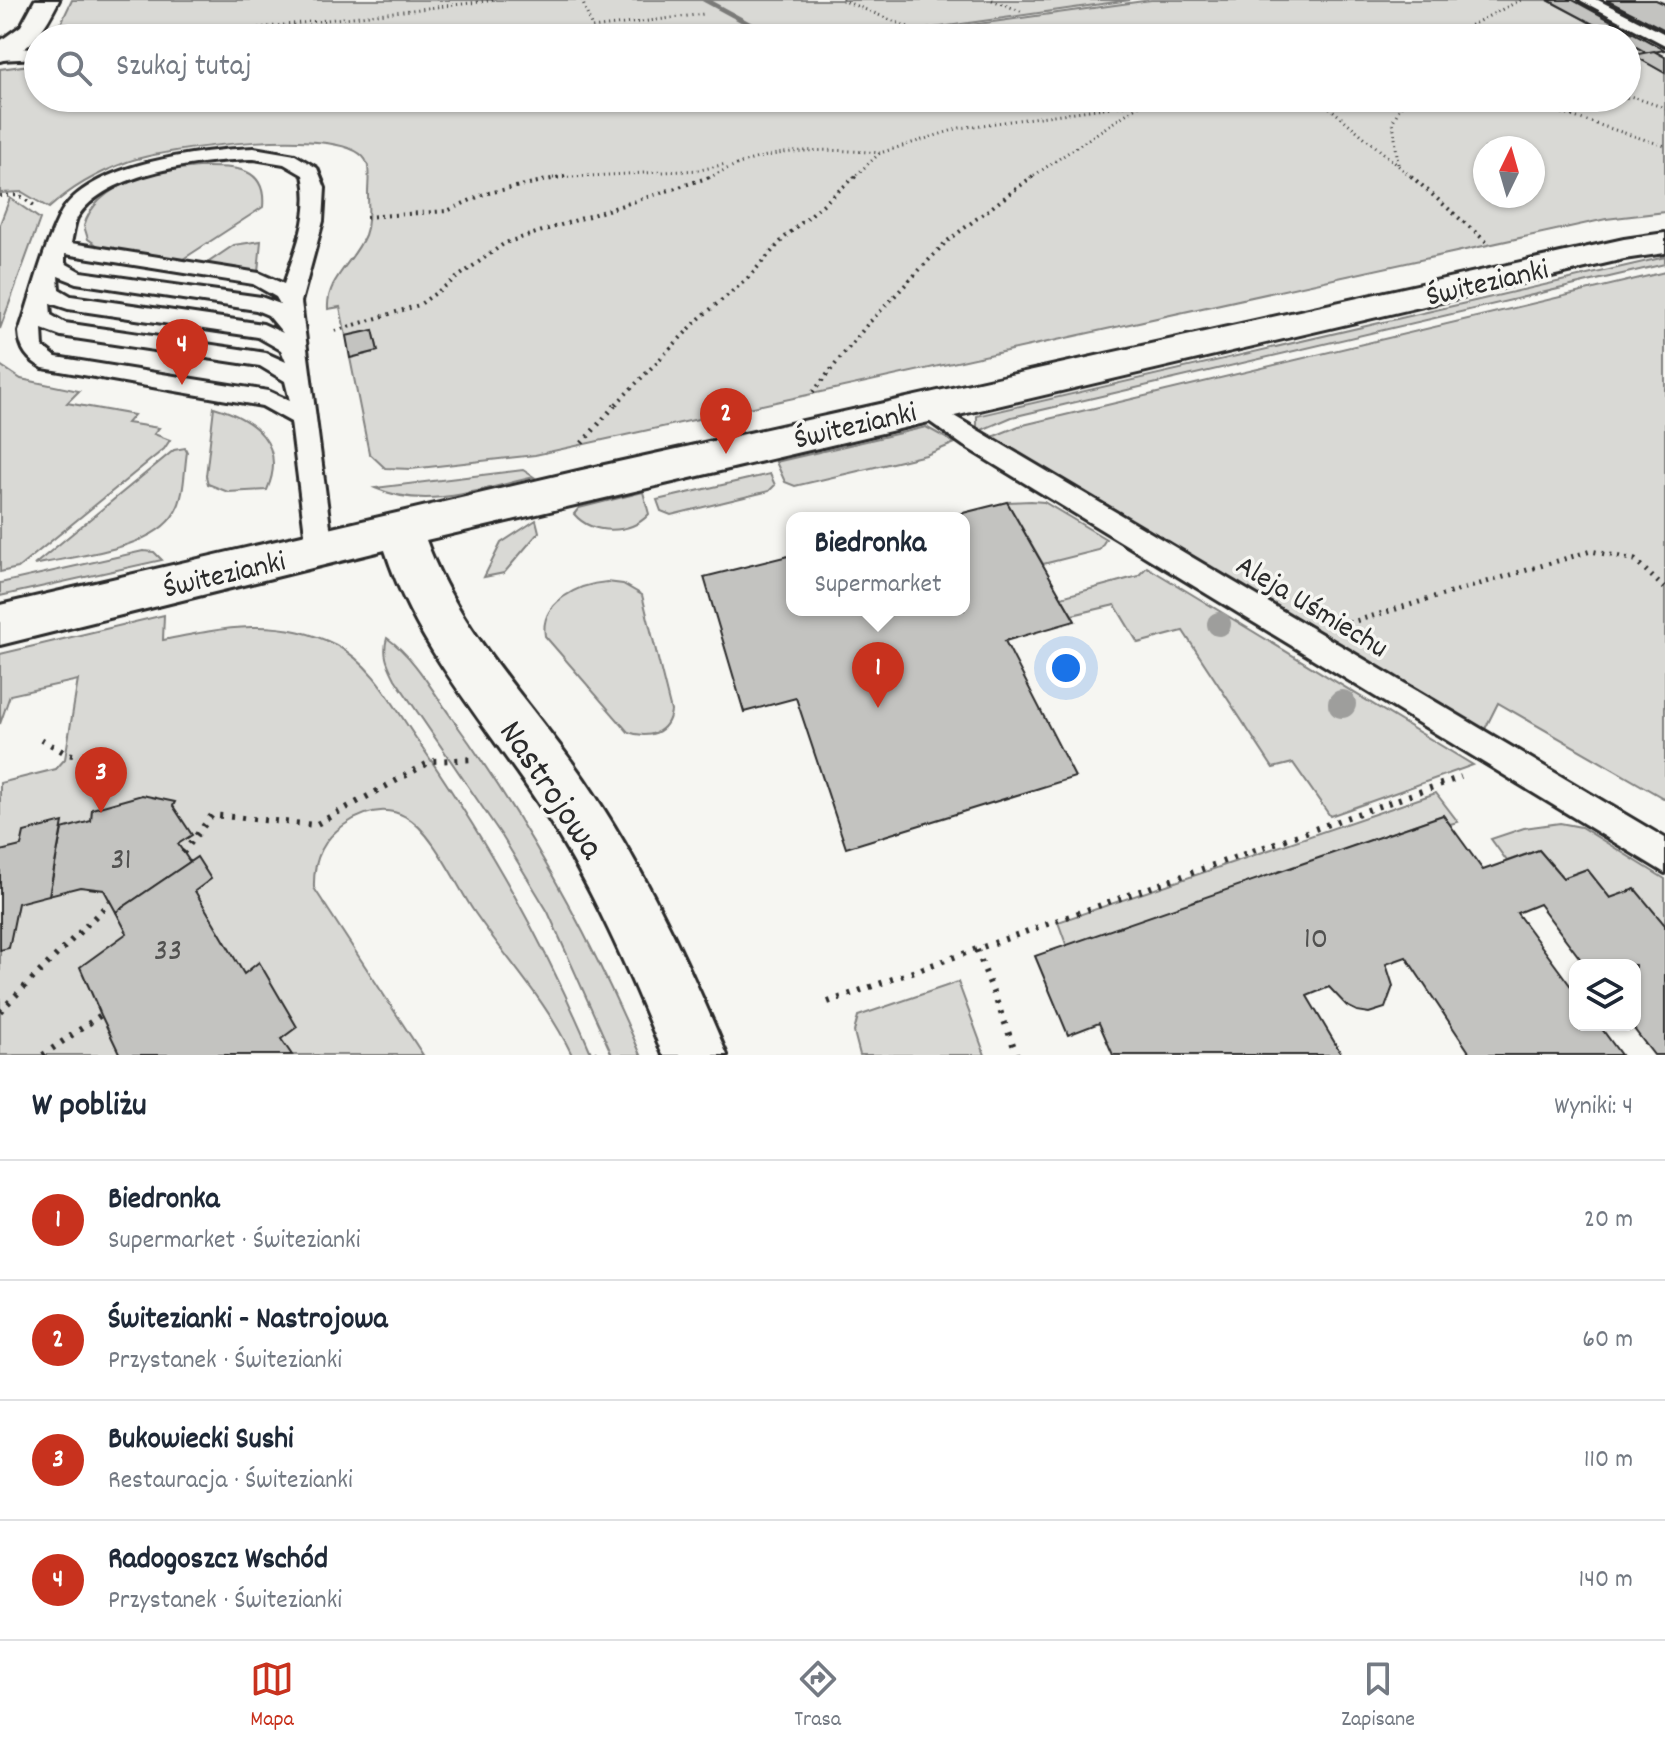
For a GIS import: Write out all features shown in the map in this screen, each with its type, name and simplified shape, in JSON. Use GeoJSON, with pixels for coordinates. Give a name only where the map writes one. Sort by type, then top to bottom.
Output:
{"type":"FeatureCollection","features":[{"type":"Feature","properties":{"kind":"street"},"geometry":{"type":"LineString","coordinates":[[34,24],[47,0]]}},
{"type":"Feature","properties":{"kind":"street"},"geometry":{"type":"LineString","coordinates":[[0,54],[24,35]]}},
{"type":"Feature","properties":{"kind":"street","name":"Świtezianki"},"geometry":{"type":"LineString","coordinates":[[0,625],[927,408],[1624,249],[1665,243]]}},
{"type":"Feature","properties":{"kind":"street","name":"Nastrojowa"},"geometry":{"type":"LineString","coordinates":[[400,530],[418,585],[438,622],[563,795],[629,904],[695,1055]]}},
{"type":"Feature","properties":{"kind":"lane"},"geometry":{"type":"LineString","coordinates":[[1587,0],[1634,24]]}},
{"type":"Feature","properties":{"kind":"lane"},"geometry":{"type":"LineString","coordinates":[[1641,28],[1665,40]]}},
{"type":"Feature","properties":{"kind":"lane"},"geometry":{"type":"LineString","coordinates":[[0,54],[24,53]]}},
{"type":"Feature","properties":{"kind":"lane"},"geometry":{"type":"LineString","coordinates":[[307,428],[300,416],[268,399],[51,363],[36,356],[30,346],[30,332],[69,214],[87,196],[112,181],[148,167],[203,157],[260,155],[290,159],[311,172],[314,187],[312,229],[293,280],[290,302],[307,428],[320,550]]}},
{"type":"Feature","properties":{"kind":"lane"},"geometry":{"type":"LineString","coordinates":[[61,234],[61,244],[82,254],[259,279],[284,293],[290,302]]}},
{"type":"Feature","properties":{"kind":"lane"},"geometry":{"type":"LineString","coordinates":[[54,256],[55,266],[61,273],[261,304],[275,310],[294,328]]}},
{"type":"Feature","properties":{"kind":"lane"},"geometry":{"type":"LineString","coordinates":[[47,280],[47,289],[53,297],[68,302],[263,331],[289,345],[297,357]]}},
{"type":"Feature","properties":{"kind":"lane"},"geometry":{"type":"LineString","coordinates":[[38,305],[45,323],[61,329],[266,360],[287,371],[301,387]]}},
{"type":"Feature","properties":{"kind":"lane","name":"Aleja Uśmiechu"},"geometry":{"type":"LineString","coordinates":[[927,408],[973,440],[1665,857]]}},
{"type":"Feature","properties":{"kind":"path"},"geometry":{"type":"LineString","coordinates":[[293,24],[496,0]]}},
{"type":"Feature","properties":{"kind":"path"},"geometry":{"type":"LineString","coordinates":[[582,0],[591,24]]}},
{"type":"Feature","properties":{"kind":"path"},"geometry":{"type":"LineString","coordinates":[[842,0],[901,24]]}},
{"type":"Feature","properties":{"kind":"path"},"geometry":{"type":"LineString","coordinates":[[992,0],[1023,12]]}},
{"type":"Feature","properties":{"kind":"path"},"geometry":{"type":"LineString","coordinates":[[1473,24],[1521,0]]}},
{"type":"Feature","properties":{"kind":"path"},"geometry":{"type":"LineString","coordinates":[[624,24],[704,14]]}},
{"type":"Feature","properties":{"kind":"path"},"geometry":{"type":"LineString","coordinates":[[1641,100],[1665,108]]}},
{"type":"Feature","properties":{"kind":"path"},"geometry":{"type":"LineString","coordinates":[[366,217],[447,211],[484,194],[571,175],[700,170],[802,150],[880,153],[960,128],[1075,112]]}},
{"type":"Feature","properties":{"kind":"path"},"geometry":{"type":"LineString","coordinates":[[808,399],[867,325],[946,242],[1059,156],[1126,112]]}},
{"type":"Feature","properties":{"kind":"path"},"geometry":{"type":"LineString","coordinates":[[1335,112],[1493,248]]}},
{"type":"Feature","properties":{"kind":"path"},"geometry":{"type":"LineString","coordinates":[[1396,112],[1391,134],[1398,165]]}},
{"type":"Feature","properties":{"kind":"path"},"geometry":{"type":"LineString","coordinates":[[1559,112],[1665,146]]}},
{"type":"Feature","properties":{"kind":"path"},"geometry":{"type":"LineString","coordinates":[[574,451],[601,425],[639,377],[700,318],[746,280],[785,237],[823,207],[880,153]]}},
{"type":"Feature","properties":{"kind":"path"},"geometry":{"type":"LineString","coordinates":[[335,331],[419,305],[505,243],[704,181],[731,163]]}},
{"type":"Feature","properties":{"kind":"path"},"geometry":{"type":"LineString","coordinates":[[0,196],[19,195],[47,214]]}},
{"type":"Feature","properties":{"kind":"path"},"geometry":{"type":"LineString","coordinates":[[1301,638],[1591,551],[1635,560],[1665,589]]}},
{"type":"Feature","properties":{"kind":"path"},"geometry":{"type":"LineString","coordinates":[[41,739],[67,754],[108,761]]}},
{"type":"Feature","properties":{"kind":"path"},"geometry":{"type":"LineString","coordinates":[[183,853],[212,815],[315,825],[432,761],[482,759]]}},
{"type":"Feature","properties":{"kind":"path"},"geometry":{"type":"LineString","coordinates":[[828,1002],[1474,771]]}},
{"type":"Feature","properties":{"kind":"path"},"geometry":{"type":"LineString","coordinates":[[0,1011],[110,902]]}},
{"type":"Feature","properties":{"kind":"path"},"geometry":{"type":"LineString","coordinates":[[977,950],[1017,1055]]}},
{"type":"Feature","properties":{"kind":"path"},"geometry":{"type":"LineString","coordinates":[[43,1055],[101,1015]]}},
{"type":"Feature","properties":{"kind":"path"},"geometry":{"type":"LineString","coordinates":[[595,1055],[603,1050]]}},
{"type":"Feature","properties":{"kind":"shaded area"},"geometry":{"type":"Polygon","coordinates":[[[72,0],[1130,0],[961,24],[61,24],[72,0]]]}},
{"type":"Feature","properties":{"kind":"shaded area"},"geometry":{"type":"Polygon","coordinates":[[[1151,0],[1548,0],[1593,24],[978,24],[1151,0]]]}},
{"type":"Feature","properties":{"kind":"shaded area"},"geometry":{"type":"Polygon","coordinates":[[[1548,0],[1665,0],[1665,73],[1641,60],[1641,53],[1645,52],[1641,50],[1641,24],[1593,24],[1548,0]]]}},
{"type":"Feature","properties":{"kind":"shaded area"},"geometry":{"type":"Polygon","coordinates":[[[1641,59],[1665,73],[1665,212],[1606,219],[535,455],[411,469],[385,468],[369,453],[350,358],[378,351],[373,330],[346,336],[340,307],[328,309],[331,289],[360,245],[368,225],[368,166],[354,150],[328,143],[294,141],[214,146],[127,162],[85,181],[49,208],[22,192],[0,193],[0,69],[24,66],[24,112],[1641,112],[1641,59]]]}},
{"type":"Feature","properties":{"kind":"shaded area"},"geometry":{"type":"Polygon","coordinates":[[[198,167],[234,168],[253,175],[263,193],[263,207],[180,261],[103,249],[88,239],[84,226],[91,211],[115,189],[148,175],[198,167]]]}},
{"type":"Feature","properties":{"kind":"shaded area"},"geometry":{"type":"Polygon","coordinates":[[[10,198],[40,219],[0,329],[0,224],[10,198]]]}},
{"type":"Feature","properties":{"kind":"shaded area"},"geometry":{"type":"Polygon","coordinates":[[[261,241],[258,272],[206,264],[234,245],[261,241]]]}},
{"type":"Feature","properties":{"kind":"shaded area"},"geometry":{"type":"Polygon","coordinates":[[[1665,257],[1665,264],[1012,417],[977,432],[977,416],[1665,257]]]}},
{"type":"Feature","properties":{"kind":"shaded area"},"geometry":{"type":"Polygon","coordinates":[[[1665,272],[1665,799],[1498,703],[1484,731],[987,439],[1019,426],[1665,272]]]}},
{"type":"Feature","properties":{"kind":"shaded area"},"geometry":{"type":"Polygon","coordinates":[[[0,365],[21,379],[79,391],[67,403],[134,415],[127,423],[159,428],[154,434],[170,440],[164,449],[18,568],[0,572],[0,365]]]}},
{"type":"Feature","properties":{"kind":"shaded area"},"geometry":{"type":"Polygon","coordinates":[[[214,407],[254,426],[263,436],[273,459],[267,490],[228,492],[208,484],[206,476],[214,407]]]}},
{"type":"Feature","properties":{"kind":"shaded area"},"geometry":{"type":"Polygon","coordinates":[[[926,427],[955,443],[926,455],[795,486],[785,482],[776,462],[926,427]]]}},
{"type":"Feature","properties":{"kind":"shaded area"},"geometry":{"type":"Polygon","coordinates":[[[185,448],[181,498],[165,525],[131,543],[34,565],[174,450],[185,448]]]}},
{"type":"Feature","properties":{"kind":"shaded area"},"geometry":{"type":"Polygon","coordinates":[[[523,470],[534,477],[454,496],[414,498],[375,488],[523,470]]]}},
{"type":"Feature","properties":{"kind":"shaded area"},"geometry":{"type":"Polygon","coordinates":[[[770,474],[775,485],[769,491],[671,515],[661,511],[657,500],[770,474]]]}},
{"type":"Feature","properties":{"kind":"shaded area"},"geometry":{"type":"Polygon","coordinates":[[[643,492],[649,514],[632,526],[601,529],[574,514],[579,508],[643,492]]]}},
{"type":"Feature","properties":{"kind":"shaded area"},"geometry":{"type":"Polygon","coordinates":[[[1007,502],[1044,502],[1106,539],[1099,550],[1043,564],[1007,502]]]}},
{"type":"Feature","properties":{"kind":"shaded area"},"geometry":{"type":"Polygon","coordinates":[[[536,520],[539,532],[504,573],[484,577],[501,543],[536,520]]]}},
{"type":"Feature","properties":{"kind":"shaded area"},"geometry":{"type":"Polygon","coordinates":[[[143,551],[154,552],[162,560],[0,596],[0,583],[143,551]]]}},
{"type":"Feature","properties":{"kind":"shaded area"},"geometry":{"type":"Polygon","coordinates":[[[1147,567],[1473,765],[1330,816],[1293,763],[1273,768],[1183,631],[1138,643],[1115,605],[1072,615],[1061,597],[1138,576],[1147,567]]]}},
{"type":"Feature","properties":{"kind":"shaded area"},"geometry":{"type":"Polygon","coordinates":[[[607,582],[623,584],[642,595],[671,711],[666,725],[656,733],[643,735],[628,732],[545,636],[548,614],[563,597],[585,586],[607,582]]]}},
{"type":"Feature","properties":{"kind":"shaded area"},"geometry":{"type":"Polygon","coordinates":[[[164,615],[163,640],[250,627],[293,630],[336,645],[372,675],[491,855],[534,932],[592,1055],[572,1055],[550,1016],[473,910],[425,834],[406,817],[382,811],[359,817],[336,831],[317,861],[314,888],[423,1055],[0,1055],[0,783],[56,769],[65,759],[78,680],[10,695],[0,724],[0,654],[164,615]]]}},
{"type":"Feature","properties":{"kind":"shaded area"},"geometry":{"type":"Polygon","coordinates":[[[387,638],[421,673],[530,837],[578,922],[641,1055],[612,1055],[548,912],[502,836],[395,679],[385,655],[387,638]]]}},
{"type":"Feature","properties":{"kind":"shaded area"},"geometry":{"type":"Polygon","coordinates":[[[1436,793],[1458,822],[1450,824],[1443,815],[1067,947],[1058,922],[1436,793]]]}},
{"type":"Feature","properties":{"kind":"shaded area"},"geometry":{"type":"Polygon","coordinates":[[[1560,823],[1581,827],[1665,879],[1665,925],[1610,898],[1587,869],[1563,878],[1539,850],[1507,861],[1491,839],[1524,828],[1560,823]]]}},
{"type":"Feature","properties":{"kind":"shaded area"},"geometry":{"type":"Polygon","coordinates":[[[958,982],[985,1055],[860,1055],[854,1032],[858,1016],[958,982]]]}},
{"type":"Feature","properties":{"kind":"building"},"geometry":{"type":"Polygon","coordinates":[[[1548,0],[1573,0],[1617,24],[1593,24],[1548,0]]]}},
{"type":"Feature","properties":{"kind":"building"},"geometry":{"type":"Polygon","coordinates":[[[1606,0],[1656,0],[1665,4],[1665,30],[1606,0]]]}},
{"type":"Feature","properties":{"kind":"building"},"geometry":{"type":"Polygon","coordinates":[[[1641,37],[1665,50],[1647,53],[1641,50],[1641,37]]]}},
{"type":"Feature","properties":{"kind":"building"},"geometry":{"type":"Polygon","coordinates":[[[1654,51],[1665,57],[1665,73],[1641,60],[1641,53],[1654,51]]]}},
{"type":"Feature","properties":{"kind":"building"},"geometry":{"type":"Polygon","coordinates":[[[373,330],[378,351],[350,358],[346,336],[373,330]]]}},
{"type":"Feature","properties":{"kind":"building"},"geometry":{"type":"Polygon","coordinates":[[[1007,502],[1075,621],[1005,641],[1075,777],[846,848],[796,698],[744,712],[704,577],[786,556],[786,616],[970,616],[970,512],[967,512],[1007,502]]]}},
{"type":"Feature","properties":{"kind":"building"},"geometry":{"type":"Polygon","coordinates":[[[142,795],[175,802],[173,806],[192,835],[178,844],[190,862],[116,912],[104,890],[80,887],[49,895],[62,829],[91,821],[92,809],[142,795]]]}},
{"type":"Feature","properties":{"kind":"building"},"geometry":{"type":"Polygon","coordinates":[[[1443,815],[1483,870],[1539,850],[1563,878],[1587,869],[1610,898],[1635,889],[1665,925],[1665,1055],[1654,1055],[1636,1031],[1641,1031],[1641,959],[1580,959],[1539,904],[1517,913],[1569,984],[1569,1031],[1603,1031],[1621,1055],[1471,1055],[1406,957],[1386,964],[1393,986],[1385,1008],[1369,1013],[1357,1011],[1347,1006],[1329,987],[1307,996],[1342,1055],[1113,1055],[1099,1023],[1068,1035],[1035,956],[1443,815]]]}},
{"type":"Feature","properties":{"kind":"building"},"geometry":{"type":"Polygon","coordinates":[[[63,822],[49,895],[18,903],[9,948],[0,950],[0,851],[21,846],[24,832],[63,822]]]}},
{"type":"Feature","properties":{"kind":"building"},"geometry":{"type":"Polygon","coordinates":[[[197,857],[211,879],[195,891],[244,974],[259,962],[297,1027],[281,1039],[292,1055],[120,1055],[80,967],[127,933],[116,912],[197,857]]]}},
{"type":"Feature","properties":{"kind":"waterway"},"geometry":{"type":"LineString","coordinates":[[704,0],[749,24]]}},
{"type":"Feature","properties":{"kind":"place","name":"Radogoszcz Wschód"},"geometry":{"type":"Point","coordinates":[182,385]}},
{"type":"Feature","properties":{"kind":"place","name":"Świtezianki - Nastrojowa"},"geometry":{"type":"Point","coordinates":[726,454]}},
{"type":"Feature","properties":{"kind":"place","name":"Biedronka"},"geometry":{"type":"Point","coordinates":[878,708]}},
{"type":"Feature","properties":{"kind":"place","name":"Bukowiecki Sushi"},"geometry":{"type":"Point","coordinates":[101,813]}}]}
